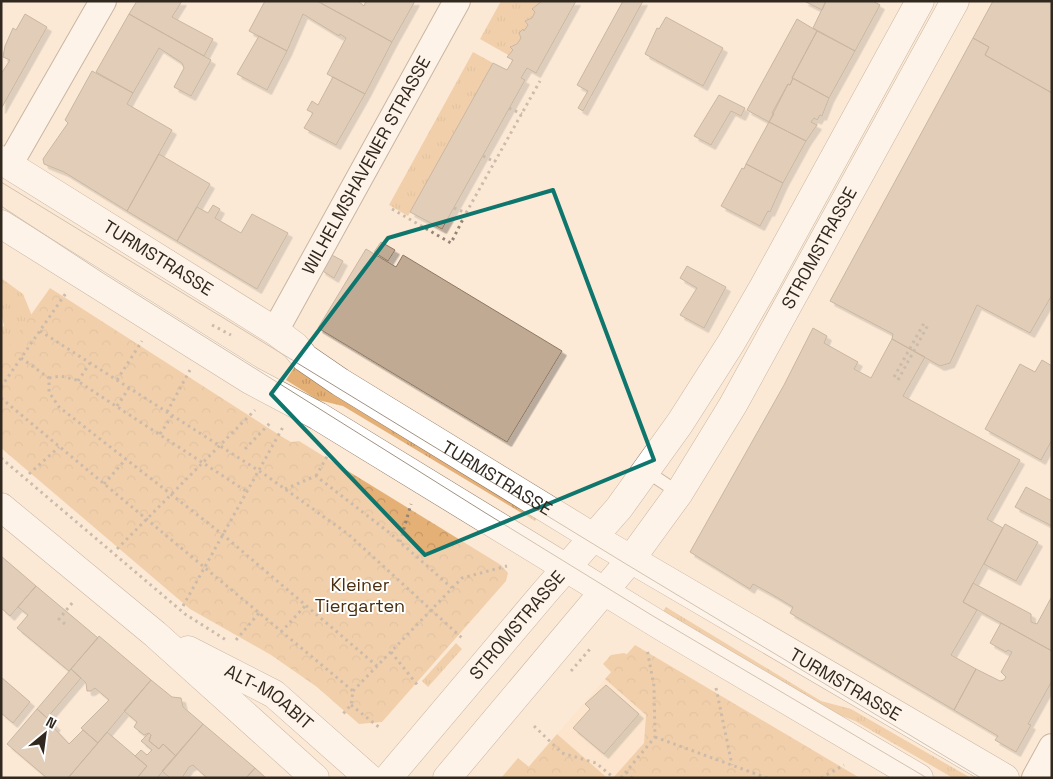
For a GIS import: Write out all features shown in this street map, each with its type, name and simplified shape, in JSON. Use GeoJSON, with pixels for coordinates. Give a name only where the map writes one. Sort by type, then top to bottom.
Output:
{"type":"FeatureCollection","features":[{"type":"Feature","properties":{"kind":"main road","name":"STROMSTRASSE"},"geometry":{"type":"LineString","coordinates":[[388,778],[566,567],[619,508],[680,423],[731,343],[920,1]]}},
{"type":"Feature","properties":{"kind":"main road","name":"STROMSTRASSE"},"geometry":{"type":"LineString","coordinates":[[447,778],[605,591],[679,493],[733,405],[955,1]]}},
{"type":"Feature","properties":{"kind":"main road","name":"TURMSTRASSE"},"geometry":{"type":"LineString","coordinates":[[5,163],[275,331],[295,346],[305,358],[340,382],[593,537],[1005,778]]}},
{"type":"Feature","properties":{"kind":"main road"},"geometry":{"type":"LineString","coordinates":[[1,224],[250,380],[318,416],[605,591],[919,778]]}},
{"type":"Feature","properties":{"kind":"main road","name":"ALT-MOABIT"},"geometry":{"type":"LineString","coordinates":[[1,507],[155,634],[315,778]]}},
{"type":"Feature","properties":{"kind":"main road","name":"ALT-MOABIT"},"geometry":{"type":"LineString","coordinates":[[155,634],[274,694],[369,778]]}},
{"type":"Feature","properties":{"kind":"street"},"geometry":{"type":"LineString","coordinates":[[5,163],[103,1]]}},
{"type":"Feature","properties":{"kind":"street","name":"WILHELMSHAVENER STRASSE"},"geometry":{"type":"LineString","coordinates":[[275,331],[457,1]]}},
{"type":"Feature","properties":{"kind":"street"},"geometry":{"type":"LineString","coordinates":[[1035,778],[1052,747]]}},
{"type":"Feature","properties":{"kind":"lane"},"geometry":{"type":"LineString","coordinates":[[646,471],[679,493]]}},
{"type":"Feature","properties":{"kind":"path"},"geometry":{"type":"LineString","coordinates":[[392,209],[451,243],[540,81]]}},
{"type":"Feature","properties":{"kind":"path"},"geometry":{"type":"LineString","coordinates":[[509,108],[522,114]]}},
{"type":"Feature","properties":{"kind":"path"},"geometry":{"type":"LineString","coordinates":[[483,156],[495,162]]}},
{"type":"Feature","properties":{"kind":"path"},"geometry":{"type":"LineString","coordinates":[[454,208],[466,213]]}},
{"type":"Feature","properties":{"kind":"path"},"geometry":{"type":"LineString","coordinates":[[1,387],[67,292]]}},
{"type":"Feature","properties":{"kind":"path"},"geometry":{"type":"LineString","coordinates":[[894,377],[926,324],[898,380]]}},
{"type":"Feature","properties":{"kind":"path"},"geometry":{"type":"LineString","coordinates":[[40,331],[258,470],[348,534],[462,638]]}},
{"type":"Feature","properties":{"kind":"path"},"geometry":{"type":"LineString","coordinates":[[117,380],[142,340]]}},
{"type":"Feature","properties":{"kind":"path"},"geometry":{"type":"LineString","coordinates":[[21,358],[49,378],[61,376],[78,382],[246,491]]}},
{"type":"Feature","properties":{"kind":"path"},"geometry":{"type":"LineString","coordinates":[[78,382],[90,363]]}},
{"type":"Feature","properties":{"kind":"path"},"geometry":{"type":"LineString","coordinates":[[167,412],[190,370]]}},
{"type":"Feature","properties":{"kind":"path"},"geometry":{"type":"LineString","coordinates":[[49,378],[49,392],[53,401],[222,534],[377,666]]}},
{"type":"Feature","properties":{"kind":"path"},"geometry":{"type":"LineString","coordinates":[[117,406],[129,388]]}},
{"type":"Feature","properties":{"kind":"path"},"geometry":{"type":"LineString","coordinates":[[1,398],[352,691]]}},
{"type":"Feature","properties":{"kind":"path"},"geometry":{"type":"LineString","coordinates":[[117,549],[255,410]]}},
{"type":"Feature","properties":{"kind":"path"},"geometry":{"type":"LineString","coordinates":[[160,434],[172,416]]}},
{"type":"Feature","properties":{"kind":"path"},"geometry":{"type":"LineString","coordinates":[[245,449],[272,421]]}},
{"type":"Feature","properties":{"kind":"path"},"geometry":{"type":"LineString","coordinates":[[183,606],[283,428]]}},
{"type":"Feature","properties":{"kind":"path"},"geometry":{"type":"LineString","coordinates":[[29,474],[59,447]]}},
{"type":"Feature","properties":{"kind":"path"},"geometry":{"type":"LineString","coordinates":[[285,489],[316,476],[329,453]]}},
{"type":"Feature","properties":{"kind":"path"},"geometry":{"type":"LineString","coordinates":[[1,458],[185,614],[238,647]]}},
{"type":"Feature","properties":{"kind":"path"},"geometry":{"type":"LineString","coordinates":[[104,484],[126,459]]}},
{"type":"Feature","properties":{"kind":"path"},"geometry":{"type":"LineString","coordinates":[[316,476],[400,542],[452,588]]}},
{"type":"Feature","properties":{"kind":"path"},"geometry":{"type":"LineString","coordinates":[[400,542],[411,504]]}},
{"type":"Feature","properties":{"kind":"path"},"geometry":{"type":"LineString","coordinates":[[342,715],[351,705],[352,691],[462,578],[508,566]]}},
{"type":"Feature","properties":{"kind":"path"},"geometry":{"type":"LineString","coordinates":[[65,624],[59,619],[73,602]]}},
{"type":"Feature","properties":{"kind":"path"},"geometry":{"type":"LineString","coordinates":[[281,632],[306,605]]}},
{"type":"Feature","properties":{"kind":"path"},"geometry":{"type":"LineString","coordinates":[[236,640],[259,613]]}},
{"type":"Feature","properties":{"kind":"path"},"geometry":{"type":"LineString","coordinates":[[621,778],[655,737],[654,686],[647,649]]}},
{"type":"Feature","properties":{"kind":"path"},"geometry":{"type":"LineString","coordinates":[[391,652],[419,687]]}},
{"type":"Feature","properties":{"kind":"path"},"geometry":{"type":"LineString","coordinates":[[716,688],[732,765]]}},
{"type":"Feature","properties":{"kind":"path"},"geometry":{"type":"LineString","coordinates":[[351,705],[380,728]]}},
{"type":"Feature","properties":{"kind":"path"},"geometry":{"type":"LineString","coordinates":[[338,717],[342,722]]}},
{"type":"Feature","properties":{"kind":"path"},"geometry":{"type":"LineString","coordinates":[[534,726],[562,752],[596,764],[614,778]]}},
{"type":"Feature","properties":{"kind":"path"},"geometry":{"type":"LineString","coordinates":[[655,737],[767,778]]}},
{"type":"Feature","properties":{"kind":"path"},"geometry":{"type":"LineString","coordinates":[[821,778],[844,766]]}},
{"type":"Feature","properties":{"kind":"path"},"geometry":{"type":"LineString","coordinates":[[626,772],[632,778]]}},
{"type":"Feature","properties":{"kind":"highlighted area"},"geometry":{"type":"Polygon","coordinates":[[[553,190],[654,460],[425,555],[271,394],[388,238],[553,190]]]}},
{"type":"Feature","properties":{"kind":"shaded area"},"geometry":{"type":"Polygon","coordinates":[[[605,679],[646,715],[644,743],[613,778],[607,778],[557,734],[605,679]]]}},
{"type":"Feature","properties":{"kind":"green space"},"geometry":{"type":"Polygon","coordinates":[[[501,1],[542,1],[532,9],[535,12],[532,18],[525,21],[528,25],[524,31],[519,33],[521,38],[517,44],[511,46],[513,50],[510,56],[480,39],[501,1]]]}},
{"type":"Feature","properties":{"kind":"green space"},"geometry":{"type":"Polygon","coordinates":[[[473,52],[493,63],[408,216],[389,205],[473,52]]]}},
{"type":"Feature","properties":{"kind":"green space"},"geometry":{"type":"Polygon","coordinates":[[[1,278],[23,294],[35,323],[1,374],[1,328],[4,326],[1,313],[1,278]]]}},
{"type":"Feature","properties":{"kind":"green space","name":"Kleiner Tiergarten"},"geometry":{"type":"Polygon","coordinates":[[[50,288],[284,438],[291,442],[299,441],[501,565],[508,573],[506,581],[382,722],[359,724],[317,687],[271,655],[190,609],[1,448],[1,357],[50,288]]]}},
{"type":"Feature","properties":{"kind":"green space"},"geometry":{"type":"Polygon","coordinates":[[[295,366],[539,515],[535,521],[343,406],[318,400],[286,380],[295,366]]]}},
{"type":"Feature","properties":{"kind":"green space"},"geometry":{"type":"Polygon","coordinates":[[[666,607],[821,701],[851,709],[971,778],[953,778],[855,721],[819,707],[661,614],[666,607]]]}},
{"type":"Feature","properties":{"kind":"green space"},"geometry":{"type":"Polygon","coordinates":[[[456,643],[462,649],[428,687],[422,681],[456,643]]]}},
{"type":"Feature","properties":{"kind":"green space"},"geometry":{"type":"Polygon","coordinates":[[[635,645],[860,778],[613,778],[644,743],[646,715],[605,679],[635,645]]]}},
{"type":"Feature","properties":{"kind":"green space"},"geometry":{"type":"Polygon","coordinates":[[[624,653],[631,656],[618,679],[603,664],[611,655],[624,653]]]}},
{"type":"Feature","properties":{"kind":"green space"},"geometry":{"type":"Polygon","coordinates":[[[557,734],[605,776],[607,778],[519,778],[557,734]]]}},
{"type":"Feature","properties":{"kind":"green space"},"geometry":{"type":"Polygon","coordinates":[[[518,758],[543,778],[501,778],[518,758]]]}},
{"type":"Feature","properties":{"kind":"building"},"geometry":{"type":"Polygon","coordinates":[[[137,1],[182,1],[172,17],[213,39],[204,56],[129,14],[137,1]]]}},
{"type":"Feature","properties":{"kind":"building"},"geometry":{"type":"Polygon","coordinates":[[[265,1],[317,1],[392,42],[365,94],[327,74],[346,38],[340,34],[339,36],[303,14],[287,51],[249,31],[265,1]]]}},
{"type":"Feature","properties":{"kind":"building"},"geometry":{"type":"Polygon","coordinates":[[[322,1],[358,1],[364,6],[366,1],[415,1],[392,42],[321,3],[322,1]]]}},
{"type":"Feature","properties":{"kind":"building"},"geometry":{"type":"Polygon","coordinates":[[[542,1],[576,1],[536,73],[527,68],[521,78],[525,80],[442,229],[410,212],[493,63],[507,70],[513,60],[507,57],[513,50],[510,47],[517,44],[521,38],[519,33],[523,29],[524,31],[528,25],[525,21],[532,18],[535,12],[532,9],[542,1]]]}},
{"type":"Feature","properties":{"kind":"building"},"geometry":{"type":"Polygon","coordinates":[[[623,1],[643,1],[583,111],[578,108],[588,91],[577,85],[623,1]]]}},
{"type":"Feature","properties":{"kind":"building"},"geometry":{"type":"Polygon","coordinates":[[[804,1],[826,1],[822,10],[804,1]]]}},
{"type":"Feature","properties":{"kind":"building"},"geometry":{"type":"Polygon","coordinates":[[[826,1],[873,1],[880,5],[855,51],[813,28],[826,1]]]}},
{"type":"Feature","properties":{"kind":"building"},"geometry":{"type":"Polygon","coordinates":[[[993,1],[1052,1],[1052,93],[985,55],[989,47],[973,38],[993,1]]]}},
{"type":"Feature","properties":{"kind":"building"},"geometry":{"type":"Polygon","coordinates":[[[25,14],[47,27],[1,109],[1,74],[10,60],[3,57],[5,46],[13,28],[16,30],[25,14]]]}},
{"type":"Feature","properties":{"kind":"building"},"geometry":{"type":"Polygon","coordinates":[[[129,14],[211,60],[191,96],[174,87],[184,68],[182,63],[159,48],[133,93],[96,72],[129,14]]]}},
{"type":"Feature","properties":{"kind":"building"},"geometry":{"type":"Polygon","coordinates":[[[666,17],[723,48],[703,86],[645,54],[657,28],[659,29],[666,17]]]}},
{"type":"Feature","properties":{"kind":"building"},"geometry":{"type":"Polygon","coordinates":[[[797,19],[817,31],[790,85],[788,84],[772,113],[774,114],[769,122],[747,110],[797,19]]]}},
{"type":"Feature","properties":{"kind":"building"},"geometry":{"type":"Polygon","coordinates":[[[817,31],[855,51],[829,98],[792,78],[817,31]]]}},
{"type":"Feature","properties":{"kind":"building"},"geometry":{"type":"Polygon","coordinates":[[[259,36],[287,51],[267,90],[237,74],[259,36]]]}},
{"type":"Feature","properties":{"kind":"building"},"geometry":{"type":"Polygon","coordinates":[[[973,38],[989,47],[985,55],[1052,93],[1052,295],[1030,333],[977,305],[950,363],[940,366],[892,339],[893,334],[830,301],[973,38]]]}},
{"type":"Feature","properties":{"kind":"building"},"geometry":{"type":"Polygon","coordinates":[[[92,71],[133,93],[127,104],[172,130],[127,211],[64,172],[44,164],[43,159],[68,123],[65,120],[92,71]]]}},
{"type":"Feature","properties":{"kind":"building"},"geometry":{"type":"Polygon","coordinates":[[[333,77],[365,94],[336,145],[304,128],[313,113],[307,110],[312,101],[318,105],[333,77]]]}},
{"type":"Feature","properties":{"kind":"building"},"geometry":{"type":"Polygon","coordinates":[[[793,78],[829,98],[822,116],[820,115],[817,120],[814,118],[811,122],[817,125],[806,141],[769,122],[788,84],[790,85],[793,78]]]}},
{"type":"Feature","properties":{"kind":"building"},"geometry":{"type":"Polygon","coordinates":[[[719,95],[745,108],[741,116],[731,111],[711,145],[694,136],[719,95]]]}},
{"type":"Feature","properties":{"kind":"building"},"geometry":{"type":"Polygon","coordinates":[[[769,122],[806,141],[783,183],[746,164],[769,122]]]}},
{"type":"Feature","properties":{"kind":"building"},"geometry":{"type":"Polygon","coordinates":[[[159,154],[210,184],[177,241],[127,211],[159,154]]]}},
{"type":"Feature","properties":{"kind":"building"},"geometry":{"type":"Polygon","coordinates":[[[746,164],[783,183],[770,212],[768,211],[760,226],[721,206],[746,164]]]}},
{"type":"Feature","properties":{"kind":"building"},"geometry":{"type":"Polygon","coordinates":[[[213,205],[220,209],[215,218],[241,233],[252,214],[288,233],[257,289],[177,241],[197,207],[208,213],[213,205]]]}},
{"type":"Feature","properties":{"kind":"building"},"geometry":{"type":"Polygon","coordinates":[[[381,242],[395,250],[388,261],[374,252],[381,242]]]}},
{"type":"Feature","properties":{"kind":"building"},"geometry":{"type":"Polygon","coordinates":[[[366,249],[396,267],[403,255],[562,351],[507,442],[318,328],[366,249]]]}},
{"type":"Feature","properties":{"kind":"building"},"geometry":{"type":"Polygon","coordinates":[[[330,254],[343,261],[334,278],[321,270],[330,254]]]}},
{"type":"Feature","properties":{"kind":"building"},"geometry":{"type":"Polygon","coordinates":[[[687,266],[726,287],[704,328],[680,315],[697,288],[680,278],[687,266]]]}},
{"type":"Feature","properties":{"kind":"building"},"geometry":{"type":"Polygon","coordinates":[[[813,328],[827,336],[824,343],[858,362],[854,369],[871,378],[892,339],[925,357],[903,396],[1020,460],[987,519],[1003,528],[963,602],[977,610],[951,655],[976,669],[954,710],[790,613],[793,607],[773,595],[753,584],[750,589],[690,552],[784,385],[813,328]]]}},
{"type":"Feature","properties":{"kind":"building"},"geometry":{"type":"Polygon","coordinates":[[[1042,360],[1052,366],[1052,440],[1041,460],[985,429],[1020,364],[1035,372],[1042,360]]]}},
{"type":"Feature","properties":{"kind":"building"},"geometry":{"type":"Polygon","coordinates":[[[1026,487],[1052,501],[1052,526],[1015,507],[1026,487]]]}},
{"type":"Feature","properties":{"kind":"building"},"geometry":{"type":"Polygon","coordinates":[[[1005,524],[1038,542],[1016,581],[984,564],[1005,524]]]}},
{"type":"Feature","properties":{"kind":"building"},"geometry":{"type":"Polygon","coordinates":[[[1,556],[36,586],[10,616],[1,608],[1,556]]]}},
{"type":"Feature","properties":{"kind":"building"},"geometry":{"type":"Polygon","coordinates":[[[973,583],[1031,614],[1031,622],[1037,624],[1052,596],[1052,651],[963,602],[973,583]]]}},
{"type":"Feature","properties":{"kind":"building"},"geometry":{"type":"Polygon","coordinates":[[[36,586],[98,638],[69,671],[17,628],[28,615],[18,607],[36,586]]]}},
{"type":"Feature","properties":{"kind":"building"},"geometry":{"type":"Polygon","coordinates":[[[1001,623],[1052,651],[1052,681],[1028,724],[1031,725],[1016,752],[995,740],[998,736],[954,710],[976,669],[1000,681],[1006,677],[1001,672],[1012,652],[1008,650],[1006,652],[990,643],[1001,623]]]}},
{"type":"Feature","properties":{"kind":"building"},"geometry":{"type":"Polygon","coordinates":[[[99,636],[151,680],[98,743],[81,728],[109,700],[95,688],[87,691],[86,683],[71,669],[99,636]]]}},
{"type":"Feature","properties":{"kind":"building"},"geometry":{"type":"Polygon","coordinates":[[[71,669],[81,678],[47,718],[37,709],[71,669]]]}},
{"type":"Feature","properties":{"kind":"building"},"geometry":{"type":"Polygon","coordinates":[[[1,677],[30,702],[13,723],[1,713],[1,677]]]}},
{"type":"Feature","properties":{"kind":"building"},"geometry":{"type":"Polygon","coordinates":[[[151,680],[172,697],[181,698],[183,707],[203,724],[176,756],[163,744],[159,749],[149,741],[151,735],[149,733],[144,735],[134,727],[137,722],[124,711],[151,680]]]}},
{"type":"Feature","properties":{"kind":"building"},"geometry":{"type":"Polygon","coordinates":[[[606,685],[639,714],[604,754],[573,728],[590,709],[585,704],[606,685]]]}},
{"type":"Feature","properties":{"kind":"building"},"geometry":{"type":"Polygon","coordinates":[[[37,709],[56,726],[54,728],[69,744],[83,730],[98,743],[68,778],[47,778],[7,744],[37,709]]]}},
{"type":"Feature","properties":{"kind":"building"},"geometry":{"type":"Polygon","coordinates":[[[203,724],[255,768],[246,778],[207,778],[193,765],[189,767],[182,778],[170,778],[162,771],[203,724]]]}},
{"type":"Feature","properties":{"kind":"building"},"geometry":{"type":"Polygon","coordinates":[[[107,732],[147,766],[137,778],[68,778],[107,732]]]}},
{"type":"Feature","properties":{"kind":"building"},"geometry":{"type":"Polygon","coordinates":[[[149,733],[151,735],[149,741],[159,749],[163,744],[176,756],[157,778],[137,778],[147,766],[135,756],[141,750],[147,755],[152,750],[141,741],[149,733]]]}},
{"type":"Feature","properties":{"kind":"building"},"geometry":{"type":"Polygon","coordinates":[[[255,768],[266,778],[246,778],[255,768]]]}},
{"type":"Feature","properties":{"kind":"tram line"},"geometry":{"type":"LineString","coordinates":[[1,182],[626,564],[981,778]]}},
{"type":"Feature","properties":{"kind":"tram line"},"geometry":{"type":"LineString","coordinates":[[1,206],[103,273],[484,512],[653,616],[927,778]]}}]}
